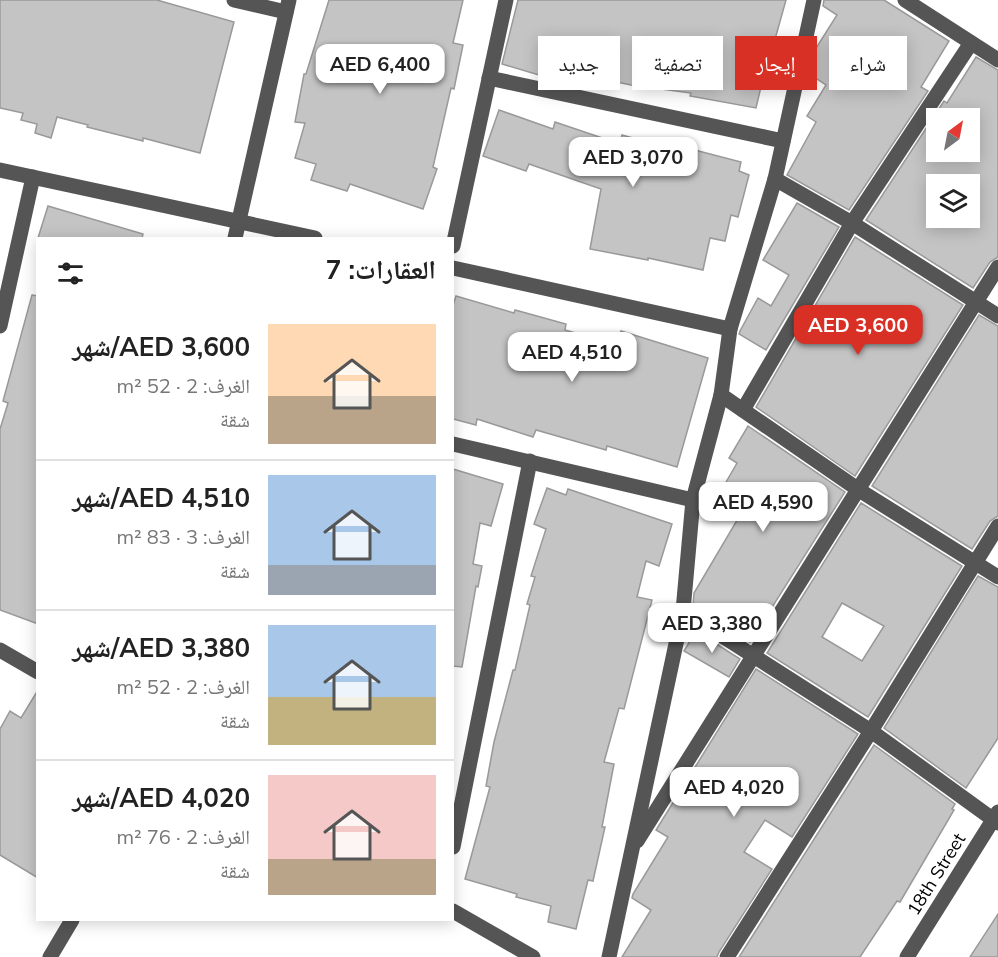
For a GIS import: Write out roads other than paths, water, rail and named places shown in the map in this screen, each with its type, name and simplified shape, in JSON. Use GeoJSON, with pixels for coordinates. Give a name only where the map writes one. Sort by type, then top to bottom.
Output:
{"type":"FeatureCollection","features":[{"type":"Feature","properties":{"kind":"street"},"geometry":{"type":"LineString","coordinates":[[234,0],[288,6],[235,237]]}},
{"type":"Feature","properties":{"kind":"street"},"geometry":{"type":"LineString","coordinates":[[454,241],[506,0]]}},
{"type":"Feature","properties":{"kind":"street"},"geometry":{"type":"LineString","coordinates":[[609,957],[683,611],[693,500],[720,395],[730,329],[775,179],[814,0]]}},
{"type":"Feature","properties":{"kind":"street"},"geometry":{"type":"LineString","coordinates":[[905,0],[998,60]]}},
{"type":"Feature","properties":{"kind":"street"},"geometry":{"type":"LineString","coordinates":[[743,410],[852,223],[971,43]]}},
{"type":"Feature","properties":{"kind":"street"},"geometry":{"type":"LineString","coordinates":[[489,78],[783,141]]}},
{"type":"Feature","properties":{"kind":"street"},"geometry":{"type":"LineString","coordinates":[[0,170],[310,237]]}},
{"type":"Feature","properties":{"kind":"street"},"geometry":{"type":"LineString","coordinates":[[0,326],[33,177]]}},
{"type":"Feature","properties":{"kind":"street"},"geometry":{"type":"LineString","coordinates":[[775,179],[852,223],[998,316]]}},
{"type":"Feature","properties":{"kind":"street"},"geometry":{"type":"LineString","coordinates":[[632,850],[998,267]]}},
{"type":"Feature","properties":{"kind":"street"},"geometry":{"type":"LineString","coordinates":[[454,268],[730,329]]}},
{"type":"Feature","properties":{"kind":"street"},"geometry":{"type":"LineString","coordinates":[[720,395],[859,490],[998,577]]}},
{"type":"Feature","properties":{"kind":"street"},"geometry":{"type":"LineString","coordinates":[[454,444],[693,500]]}},
{"type":"Feature","properties":{"kind":"street"},"geometry":{"type":"LineString","coordinates":[[454,843],[530,461]]}},
{"type":"Feature","properties":{"kind":"street"},"geometry":{"type":"LineString","coordinates":[[727,957],[998,526]]}},
{"type":"Feature","properties":{"kind":"street"},"geometry":{"type":"LineString","coordinates":[[683,611],[871,731],[996,818]]}},
{"type":"Feature","properties":{"kind":"street"},"geometry":{"type":"LineString","coordinates":[[0,650],[36,671]]}},
{"type":"Feature","properties":{"kind":"street","name":"18th Street"},"geometry":{"type":"LineString","coordinates":[[907,957],[996,818]]}},
{"type":"Feature","properties":{"kind":"street"},"geometry":{"type":"LineString","coordinates":[[454,912],[533,957]]}},
{"type":"Feature","properties":{"kind":"street"},"geometry":{"type":"LineString","coordinates":[[50,957],[71,921]]}}]}
